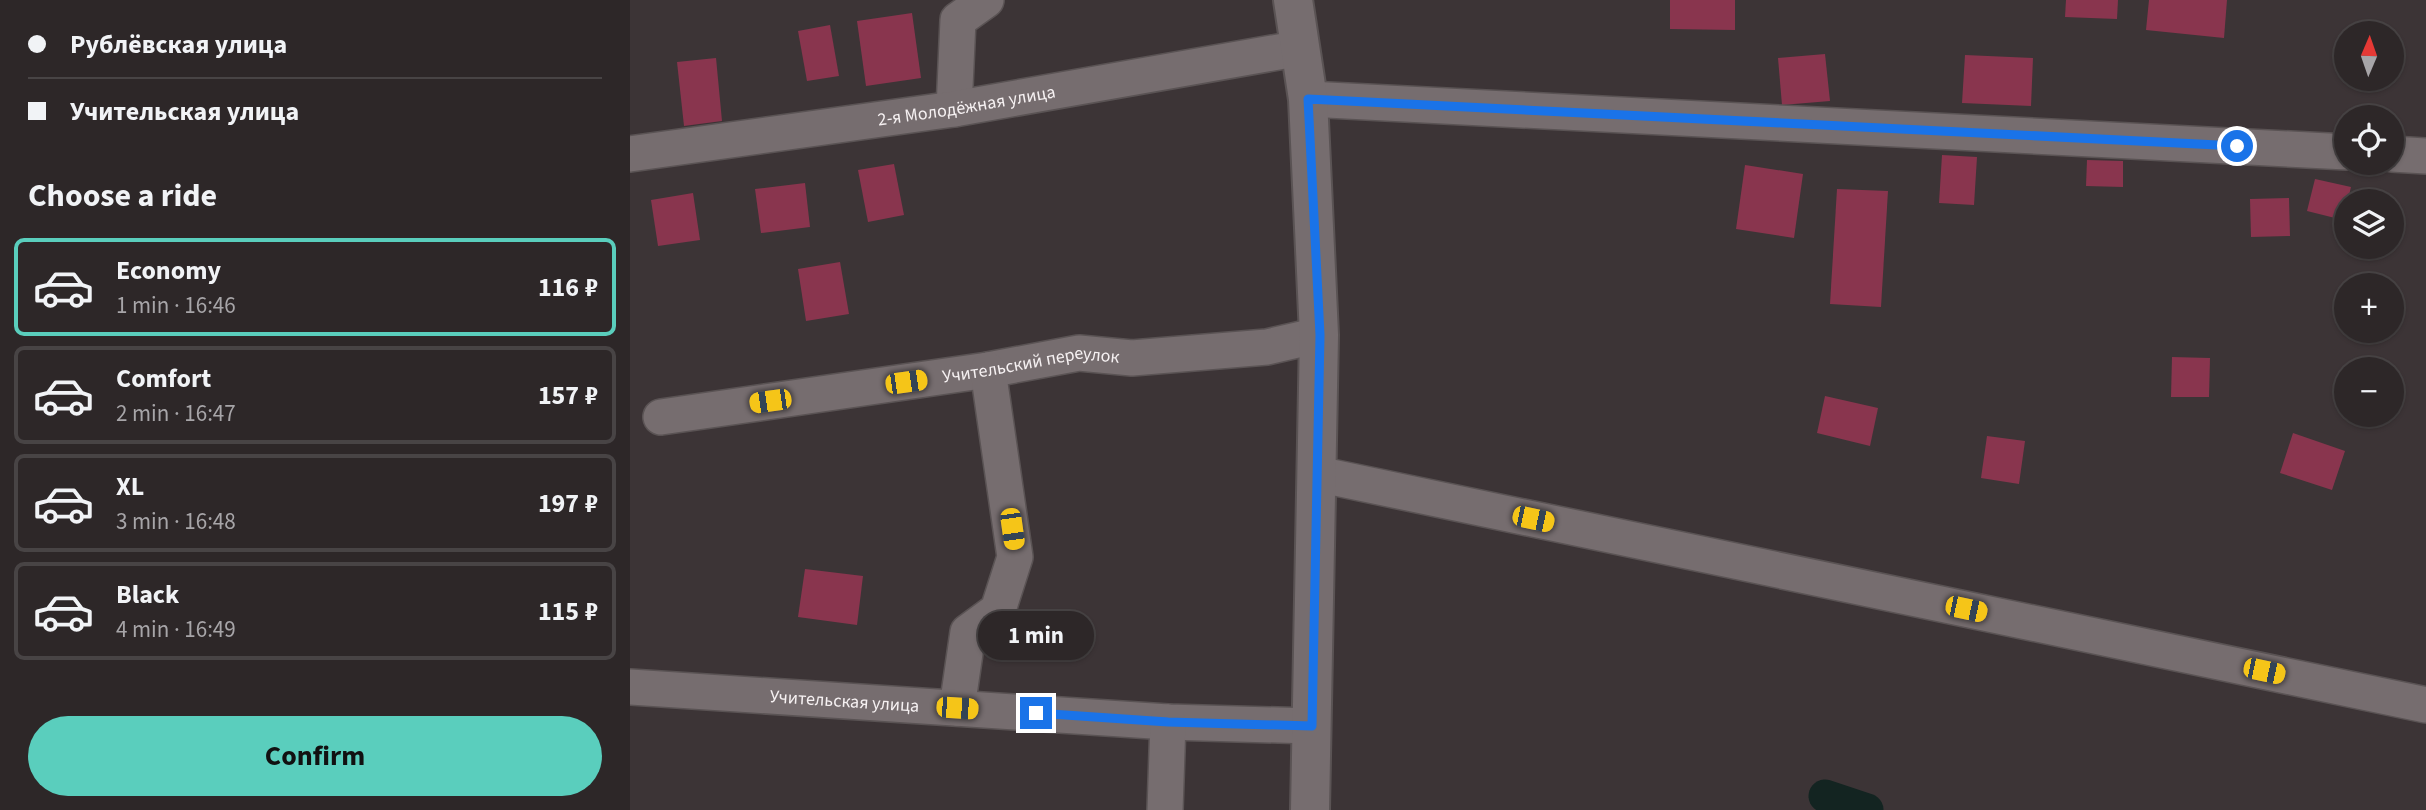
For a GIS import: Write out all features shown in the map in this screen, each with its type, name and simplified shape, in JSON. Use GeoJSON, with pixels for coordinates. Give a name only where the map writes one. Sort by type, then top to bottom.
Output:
{"type":"FeatureCollection","features":[{"type":"Feature","properties":{"kind":"street"},"geometry":{"type":"LineString","coordinates":[[954,108],[958,20],[986,0]]}},
{"type":"Feature","properties":{"kind":"street"},"geometry":{"type":"LineString","coordinates":[[1293,0],[1308,99],[1320,335],[1310,810]]}},
{"type":"Feature","properties":{"kind":"street","name":"2-я Молодёжная улица"},"geometry":{"type":"LineString","coordinates":[[630,154],[954,108],[1301,48]]}},
{"type":"Feature","properties":{"kind":"street"},"geometry":{"type":"LineString","coordinates":[[1308,99],[2334,151]]}},
{"type":"Feature","properties":{"kind":"street"},"geometry":{"type":"LineString","coordinates":[[2404,155],[2426,156]]}},
{"type":"Feature","properties":{"kind":"street","name":"Учительский переулок"},"geometry":{"type":"LineString","coordinates":[[661,417],[988,370],[1079,353],[1132,358],[1268,347],[1320,335]]}},
{"type":"Feature","properties":{"kind":"street"},"geometry":{"type":"LineString","coordinates":[[957,708],[968,632],[998,610],[1016,557],[988,370]]}},
{"type":"Feature","properties":{"kind":"street"},"geometry":{"type":"LineString","coordinates":[[1317,474],[2426,705]]}},
{"type":"Feature","properties":{"kind":"street","name":"Учительская улица"},"geometry":{"type":"LineString","coordinates":[[630,687],[1168,722],[1312,726]]}},
{"type":"Feature","properties":{"kind":"street"},"geometry":{"type":"LineString","coordinates":[[1165,810],[1168,722]]}},
{"type":"Feature","properties":{"kind":"building"},"geometry":{"type":"Polygon","coordinates":[[[1670,0],[1735,0],[1735,30],[1670,29],[1670,0]]]}},
{"type":"Feature","properties":{"kind":"building"},"geometry":{"type":"Polygon","coordinates":[[[2066,0],[2118,0],[2117,19],[2065,17],[2066,0]]]}},
{"type":"Feature","properties":{"kind":"building"},"geometry":{"type":"Polygon","coordinates":[[[2149,0],[2227,0],[2224,38],[2146,30],[2149,0]]]}},
{"type":"Feature","properties":{"kind":"building"},"geometry":{"type":"Polygon","coordinates":[[[912,13],[921,78],[866,86],[857,21],[912,13]]]}},
{"type":"Feature","properties":{"kind":"building"},"geometry":{"type":"Polygon","coordinates":[[[830,25],[839,76],[807,81],[798,31],[830,25]]]}},
{"type":"Feature","properties":{"kind":"building"},"geometry":{"type":"Polygon","coordinates":[[[1825,54],[1830,101],[1782,105],[1778,58],[1825,54]]]}},
{"type":"Feature","properties":{"kind":"building"},"geometry":{"type":"Polygon","coordinates":[[[1965,55],[2033,58],[2031,106],[1962,103],[1965,55]]]}},
{"type":"Feature","properties":{"kind":"building"},"geometry":{"type":"Polygon","coordinates":[[[716,58],[722,121],[684,126],[677,62],[716,58]]]}},
{"type":"Feature","properties":{"kind":"building"},"geometry":{"type":"Polygon","coordinates":[[[1942,155],[1977,157],[1974,205],[1939,203],[1942,155]]]}},
{"type":"Feature","properties":{"kind":"building"},"geometry":{"type":"Polygon","coordinates":[[[2087,160],[2123,161],[2123,187],[2086,186],[2087,160]]]}},
{"type":"Feature","properties":{"kind":"building"},"geometry":{"type":"Polygon","coordinates":[[[894,164],[904,215],[868,222],[858,170],[894,164]]]}},
{"type":"Feature","properties":{"kind":"building"},"geometry":{"type":"Polygon","coordinates":[[[1745,165],[1803,174],[1794,238],[1736,229],[1745,165]]]}},
{"type":"Feature","properties":{"kind":"building"},"geometry":{"type":"Polygon","coordinates":[[[2315,179],[2351,187],[2334,189],[2334,218],[2307,211],[2315,179]]]}},
{"type":"Feature","properties":{"kind":"building"},"geometry":{"type":"Polygon","coordinates":[[[805,183],[810,227],[761,233],[755,189],[805,183]]]}},
{"type":"Feature","properties":{"kind":"building"},"geometry":{"type":"Polygon","coordinates":[[[1837,189],[1888,191],[1881,307],[1830,304],[1837,189]]]}},
{"type":"Feature","properties":{"kind":"building"},"geometry":{"type":"Polygon","coordinates":[[[693,193],[700,240],[658,246],[651,200],[693,193]]]}},
{"type":"Feature","properties":{"kind":"building"},"geometry":{"type":"Polygon","coordinates":[[[2289,198],[2290,236],[2251,237],[2250,199],[2289,198]]]}},
{"type":"Feature","properties":{"kind":"building"},"geometry":{"type":"Polygon","coordinates":[[[840,262],[849,314],[806,321],[798,269],[840,262]]]}},
{"type":"Feature","properties":{"kind":"building"},"geometry":{"type":"Polygon","coordinates":[[[2172,357],[2210,358],[2209,397],[2171,397],[2172,357]]]}},
{"type":"Feature","properties":{"kind":"building"},"geometry":{"type":"Polygon","coordinates":[[[1825,396],[1878,408],[1870,446],[1817,433],[1825,396]]]}},
{"type":"Feature","properties":{"kind":"building"},"geometry":{"type":"Polygon","coordinates":[[[2293,433],[2345,451],[2332,490],[2280,473],[2293,433]]]}},
{"type":"Feature","properties":{"kind":"building"},"geometry":{"type":"Polygon","coordinates":[[[1987,436],[2025,441],[2019,484],[1981,478],[1987,436]]]}},
{"type":"Feature","properties":{"kind":"building"},"geometry":{"type":"Polygon","coordinates":[[[805,569],[863,576],[857,625],[798,617],[805,569]]]}},
{"type":"Feature","properties":{"kind":"waterway"},"geometry":{"type":"LineString","coordinates":[[1825,796],[1867,810]]}},
{"type":"Feature","properties":{"kind":"route"},"geometry":{"type":"LineString","coordinates":[[1036,713],[1168,722],[1312,726],[1320,335],[1308,99],[2237,146]]}}]}
